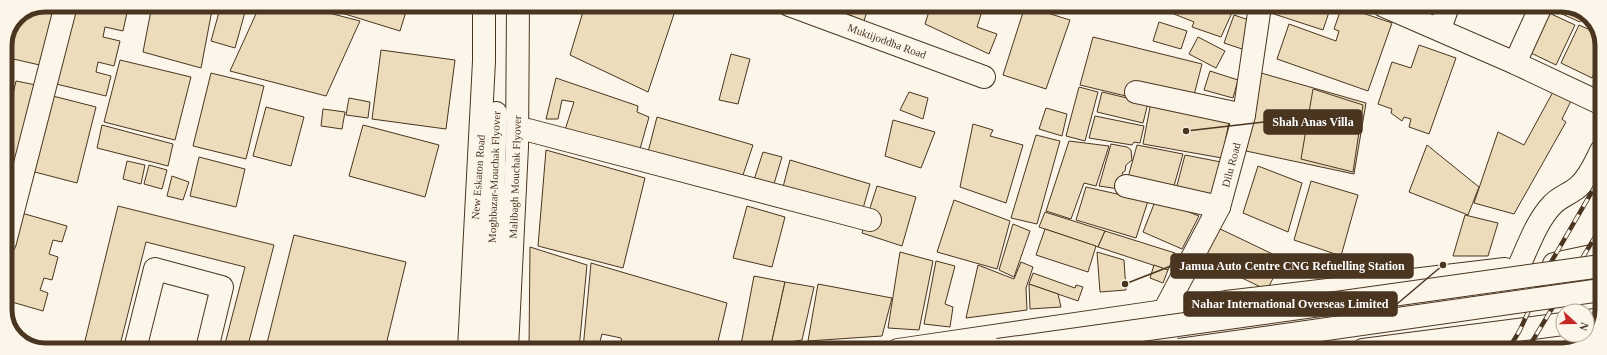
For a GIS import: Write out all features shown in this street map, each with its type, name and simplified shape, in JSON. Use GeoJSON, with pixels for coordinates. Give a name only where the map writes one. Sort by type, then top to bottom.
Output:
{"type":"FeatureCollection","features":[{"type":"Feature","properties":{"kind":"main road"},"geometry":{"type":"LineString","coordinates":[[12,215],[64,12]]}},
{"type":"Feature","properties":{"kind":"main road","name":"New Eskaton Road"},"geometry":{"type":"LineString","coordinates":[[469,343],[484,69],[484,12]]}},
{"type":"Feature","properties":{"kind":"main road","name":"Moghbazar-Mouchak Flyover"},"geometry":{"type":"LineString","coordinates":[[488,343],[495,168],[498,12]]}},
{"type":"Feature","properties":{"kind":"main road","name":"Malibagh Mouchak Flyover"},"geometry":{"type":"LineString","coordinates":[[507,343],[517,147],[518,12]]}},
{"type":"Feature","properties":{"kind":"main road"},"geometry":{"type":"LineString","coordinates":[[518,343],[528,130],[529,12]]}},
{"type":"Feature","properties":{"kind":"main road","name":"Muktijoddha Road"},"geometry":{"type":"LineString","coordinates":[[808,12],[984,77]]}},
{"type":"Feature","properties":{"kind":"main road","name":"Dilu Road"},"geometry":{"type":"LineString","coordinates":[[1164,311],[1219,208],[1244,115],[1259,12]]}},
{"type":"Feature","properties":{"kind":"main road"},"geometry":{"type":"LineString","coordinates":[[1399,12],[1440,29],[1595,101]]}},
{"type":"Feature","properties":{"kind":"main road"},"geometry":{"type":"LineString","coordinates":[[1440,29],[1446,12]]}},
{"type":"Feature","properties":{"kind":"main road"},"geometry":{"type":"LineString","coordinates":[[1515,63],[1538,12]]}},
{"type":"Feature","properties":{"kind":"main road"},"geometry":{"type":"LineString","coordinates":[[1136,92],[1244,115]]}},
{"type":"Feature","properties":{"kind":"main road"},"geometry":{"type":"LineString","coordinates":[[528,130],[870,220]]}},
{"type":"Feature","properties":{"kind":"main road"},"geometry":{"type":"LineString","coordinates":[[1503,333],[1510,268],[1533,236],[1552,205],[1578,187],[1588,175],[1595,163]]}},
{"type":"Feature","properties":{"kind":"main road"},"geometry":{"type":"LineString","coordinates":[[1126,186],[1219,208]]}},
{"type":"Feature","properties":{"kind":"main road"},"geometry":{"type":"LineString","coordinates":[[946,343],[1226,302],[1550,264],[1595,255]]}},
{"type":"Feature","properties":{"kind":"main road"},"geometry":{"type":"LineString","coordinates":[[1048,343],[1595,267]]}},
{"type":"Feature","properties":{"kind":"main road"},"geometry":{"type":"LineString","coordinates":[[136,343],[155,269],[222,288],[208,343]]}},
{"type":"Feature","properties":{"kind":"main road"},"geometry":{"type":"LineString","coordinates":[[1228,343],[1595,291]]}},
{"type":"Feature","properties":{"kind":"main road"},"geometry":{"type":"LineString","coordinates":[[1421,343],[1555,325]]}},
{"type":"Feature","properties":{"kind":"main road"},"geometry":{"type":"LineString","coordinates":[[1064,326],[1067,343]]}},
{"type":"Feature","properties":{"kind":"building"},"geometry":{"type":"Polygon","coordinates":[[[59,12],[44,66],[12,59],[12,46],[16,30],[27,18],[39,13],[59,12]]]}},
{"type":"Feature","properties":{"kind":"building"},"geometry":{"type":"Polygon","coordinates":[[[70,12],[127,12],[123,31],[105,27],[103,37],[120,41],[114,66],[98,62],[96,72],[111,76],[106,96],[52,83],[70,12]]]}},
{"type":"Feature","properties":{"kind":"building"},"geometry":{"type":"Polygon","coordinates":[[[151,12],[212,12],[201,68],[143,52],[151,12]]]}},
{"type":"Feature","properties":{"kind":"building"},"geometry":{"type":"Polygon","coordinates":[[[219,12],[245,12],[235,48],[211,41],[219,12]]]}},
{"type":"Feature","properties":{"kind":"building"},"geometry":{"type":"Polygon","coordinates":[[[257,12],[325,12],[360,21],[326,96],[230,71],[257,12]]]}},
{"type":"Feature","properties":{"kind":"building"},"geometry":{"type":"Polygon","coordinates":[[[338,12],[406,12],[400,31],[338,12]]]}},
{"type":"Feature","properties":{"kind":"building"},"geometry":{"type":"Polygon","coordinates":[[[583,12],[675,12],[648,92],[570,55],[583,12]]]}},
{"type":"Feature","properties":{"kind":"building"},"geometry":{"type":"Polygon","coordinates":[[[843,12],[867,12],[864,21],[843,12]]]}},
{"type":"Feature","properties":{"kind":"building"},"geometry":{"type":"Polygon","coordinates":[[[929,12],[982,12],[977,27],[997,34],[989,54],[925,24],[929,12]]]}},
{"type":"Feature","properties":{"kind":"building"},"geometry":{"type":"Polygon","coordinates":[[[1023,12],[1044,12],[1070,20],[1046,89],[1003,75],[1023,12]]]}},
{"type":"Feature","properties":{"kind":"building"},"geometry":{"type":"Polygon","coordinates":[[[1169,12],[1232,12],[1221,37],[1192,27],[1194,22],[1169,12]]]}},
{"type":"Feature","properties":{"kind":"building"},"geometry":{"type":"Polygon","coordinates":[[[1275,12],[1329,12],[1323,30],[1274,14],[1275,12]]]}},
{"type":"Feature","properties":{"kind":"building"},"geometry":{"type":"Polygon","coordinates":[[[1340,12],[1360,12],[1392,23],[1368,91],[1277,59],[1289,24],[1336,41],[1339,31],[1334,29],[1340,12]]]}},
{"type":"Feature","properties":{"kind":"building"},"geometry":{"type":"Polygon","coordinates":[[[1558,12],[1578,16],[1581,18],[1580,22],[1558,12]]]}},
{"type":"Feature","properties":{"kind":"building"},"geometry":{"type":"Polygon","coordinates":[[[1549,13],[1575,25],[1556,65],[1531,53],[1549,13]]]}},
{"type":"Feature","properties":{"kind":"building"},"geometry":{"type":"Polygon","coordinates":[[[1234,15],[1252,21],[1242,49],[1224,43],[1234,15]]]}},
{"type":"Feature","properties":{"kind":"building"},"geometry":{"type":"Polygon","coordinates":[[[1159,22],[1187,31],[1181,49],[1153,41],[1159,22]]]}},
{"type":"Feature","properties":{"kind":"building"},"geometry":{"type":"Polygon","coordinates":[[[1579,25],[1591,30],[1595,43],[1595,72],[1592,78],[1561,63],[1579,25]]]}},
{"type":"Feature","properties":{"kind":"building"},"geometry":{"type":"Polygon","coordinates":[[[1093,37],[1202,64],[1193,99],[1130,97],[1080,85],[1093,37]]]}},
{"type":"Feature","properties":{"kind":"building"},"geometry":{"type":"Polygon","coordinates":[[[1198,37],[1225,51],[1216,68],[1189,54],[1198,37]]]}},
{"type":"Feature","properties":{"kind":"building"},"geometry":{"type":"Polygon","coordinates":[[[1419,45],[1456,58],[1429,134],[1409,127],[1411,119],[1404,117],[1402,121],[1391,113],[1392,109],[1378,104],[1392,62],[1411,68],[1419,45]]]}},
{"type":"Feature","properties":{"kind":"building"},"geometry":{"type":"Polygon","coordinates":[[[381,50],[455,60],[446,129],[372,119],[381,50]]]}},
{"type":"Feature","properties":{"kind":"building"},"geometry":{"type":"Polygon","coordinates":[[[731,54],[750,59],[738,104],[719,100],[731,54]]]}},
{"type":"Feature","properties":{"kind":"building"},"geometry":{"type":"Polygon","coordinates":[[[120,60],[191,77],[175,140],[104,122],[120,60]]]}},
{"type":"Feature","properties":{"kind":"building"},"geometry":{"type":"Polygon","coordinates":[[[1210,71],[1238,80],[1233,98],[1204,90],[1210,71]]]}},
{"type":"Feature","properties":{"kind":"building"},"geometry":{"type":"Polygon","coordinates":[[[211,73],[264,86],[246,159],[193,146],[211,73]]]}},
{"type":"Feature","properties":{"kind":"building"},"geometry":{"type":"Polygon","coordinates":[[[1261,73],[1366,103],[1354,174],[1246,151],[1261,73]]]}},
{"type":"Feature","properties":{"kind":"building"},"geometry":{"type":"Polygon","coordinates":[[[556,78],[638,106],[637,112],[649,117],[640,149],[564,133],[574,102],[562,100],[558,119],[546,119],[556,78]]]}},
{"type":"Feature","properties":{"kind":"building"},"geometry":{"type":"Polygon","coordinates":[[[16,81],[41,86],[18,190],[12,189],[12,98],[16,81]]]}},
{"type":"Feature","properties":{"kind":"building"},"geometry":{"type":"Polygon","coordinates":[[[1079,87],[1098,92],[1085,141],[1066,136],[1079,87]]]}},
{"type":"Feature","properties":{"kind":"building"},"geometry":{"type":"Polygon","coordinates":[[[1313,89],[1363,105],[1353,172],[1301,159],[1313,89]]]}},
{"type":"Feature","properties":{"kind":"building"},"geometry":{"type":"Polygon","coordinates":[[[1554,90],[1571,101],[1562,119],[1566,122],[1514,214],[1474,203],[1498,132],[1524,145],[1554,90]]]}},
{"type":"Feature","properties":{"kind":"building"},"geometry":{"type":"Polygon","coordinates":[[[909,92],[928,98],[923,119],[900,110],[909,92]]]}},
{"type":"Feature","properties":{"kind":"building"},"geometry":{"type":"Polygon","coordinates":[[[1102,92],[1148,103],[1143,123],[1097,112],[1102,92]]]}},
{"type":"Feature","properties":{"kind":"building"},"geometry":{"type":"Polygon","coordinates":[[[45,94],[96,107],[77,183],[27,170],[45,94]]]}},
{"type":"Feature","properties":{"kind":"building"},"geometry":{"type":"Polygon","coordinates":[[[349,98],[370,102],[368,118],[346,115],[349,98]]]}},
{"type":"Feature","properties":{"kind":"building"},"geometry":{"type":"Polygon","coordinates":[[[1151,102],[1230,117],[1222,158],[1143,144],[1151,102]]]}},
{"type":"Feature","properties":{"kind":"building"},"geometry":{"type":"Polygon","coordinates":[[[266,107],[304,117],[291,166],[253,156],[266,107]]]}},
{"type":"Feature","properties":{"kind":"building"},"geometry":{"type":"Polygon","coordinates":[[[1046,108],[1067,114],[1062,136],[1039,129],[1046,108]]]}},
{"type":"Feature","properties":{"kind":"building"},"geometry":{"type":"Polygon","coordinates":[[[323,109],[345,112],[342,129],[321,126],[323,109]]]}},
{"type":"Feature","properties":{"kind":"building"},"geometry":{"type":"Polygon","coordinates":[[[1095,116],[1144,126],[1140,143],[1134,142],[1132,145],[1089,138],[1095,116]]]}},
{"type":"Feature","properties":{"kind":"building"},"geometry":{"type":"Polygon","coordinates":[[[657,117],[753,145],[742,178],[648,152],[657,117]]]}},
{"type":"Feature","properties":{"kind":"building"},"geometry":{"type":"Polygon","coordinates":[[[893,120],[935,132],[921,168],[885,156],[893,120]]]}},
{"type":"Feature","properties":{"kind":"building"},"geometry":{"type":"Polygon","coordinates":[[[973,124],[993,130],[990,136],[1023,145],[1006,203],[960,187],[973,124]]]}},
{"type":"Feature","properties":{"kind":"building"},"geometry":{"type":"Polygon","coordinates":[[[102,125],[173,144],[168,166],[97,148],[102,125]]]}},
{"type":"Feature","properties":{"kind":"building"},"geometry":{"type":"Polygon","coordinates":[[[363,125],[439,145],[425,197],[349,176],[363,125]]]}},
{"type":"Feature","properties":{"kind":"building"},"geometry":{"type":"Polygon","coordinates":[[[1036,135],[1060,141],[1037,224],[1011,218],[1036,135]]]}},
{"type":"Feature","properties":{"kind":"building"},"geometry":{"type":"Polygon","coordinates":[[[1069,141],[1109,146],[1096,186],[1084,183],[1071,219],[1046,211],[1069,141]]]}},
{"type":"Feature","properties":{"kind":"building"},"geometry":{"type":"Polygon","coordinates":[[[1111,144],[1127,147],[1131,150],[1132,160],[1126,165],[1125,171],[1122,173],[1124,177],[1119,189],[1099,186],[1111,144]]]}},
{"type":"Feature","properties":{"kind":"building"},"geometry":{"type":"Polygon","coordinates":[[[1137,145],[1183,154],[1172,193],[1127,181],[1137,145]]]}},
{"type":"Feature","properties":{"kind":"building"},"geometry":{"type":"Polygon","coordinates":[[[1427,145],[1479,187],[1468,215],[1409,192],[1427,145]]]}},
{"type":"Feature","properties":{"kind":"building"},"geometry":{"type":"Polygon","coordinates":[[[546,150],[645,178],[623,268],[538,246],[546,150]]]}},
{"type":"Feature","properties":{"kind":"building"},"geometry":{"type":"Polygon","coordinates":[[[763,152],[782,157],[774,184],[783,187],[790,160],[870,184],[860,219],[754,180],[763,152]]]}},
{"type":"Feature","properties":{"kind":"building"},"geometry":{"type":"Polygon","coordinates":[[[1185,155],[1221,162],[1208,205],[1175,193],[1185,155]]]}},
{"type":"Feature","properties":{"kind":"building"},"geometry":{"type":"Polygon","coordinates":[[[199,157],[245,169],[236,207],[190,196],[199,157]]]}},
{"type":"Feature","properties":{"kind":"building"},"geometry":{"type":"Polygon","coordinates":[[[127,161],[145,165],[141,184],[123,179],[127,161]]]}},
{"type":"Feature","properties":{"kind":"building"},"geometry":{"type":"Polygon","coordinates":[[[149,165],[167,170],[162,189],[144,184],[149,165]]]}},
{"type":"Feature","properties":{"kind":"building"},"geometry":{"type":"Polygon","coordinates":[[[1258,166],[1302,183],[1288,232],[1243,213],[1258,166]]]}},
{"type":"Feature","properties":{"kind":"building"},"geometry":{"type":"Polygon","coordinates":[[[172,176],[189,182],[183,200],[167,196],[172,176]]]}},
{"type":"Feature","properties":{"kind":"building"},"geometry":{"type":"Polygon","coordinates":[[[1311,181],[1358,195],[1341,256],[1294,240],[1311,181]]]}},
{"type":"Feature","properties":{"kind":"building"},"geometry":{"type":"Polygon","coordinates":[[[877,186],[916,197],[902,246],[862,233],[877,186]]]}},
{"type":"Feature","properties":{"kind":"building"},"geometry":{"type":"Polygon","coordinates":[[[1086,187],[1148,201],[1136,238],[1076,220],[1086,187]]]}},
{"type":"Feature","properties":{"kind":"building"},"geometry":{"type":"Polygon","coordinates":[[[1156,199],[1199,216],[1182,249],[1143,232],[1156,199]]]}},
{"type":"Feature","properties":{"kind":"building"},"geometry":{"type":"Polygon","coordinates":[[[954,200],[1010,221],[997,269],[937,252],[954,200]]]}},
{"type":"Feature","properties":{"kind":"building"},"geometry":{"type":"Polygon","coordinates":[[[118,206],[274,245],[249,343],[226,343],[245,267],[146,242],[121,343],[84,343],[118,206]]]}},
{"type":"Feature","properties":{"kind":"building"},"geometry":{"type":"Polygon","coordinates":[[[747,206],[785,217],[772,267],[733,258],[747,206]]]}},
{"type":"Feature","properties":{"kind":"building"},"geometry":{"type":"Polygon","coordinates":[[[18,212],[67,226],[62,242],[53,240],[49,254],[58,257],[52,280],[44,278],[40,290],[48,293],[43,311],[12,302],[12,232],[18,212]]]}},
{"type":"Feature","properties":{"kind":"building"},"geometry":{"type":"Polygon","coordinates":[[[1045,212],[1105,231],[1098,247],[1039,227],[1045,212]]]}},
{"type":"Feature","properties":{"kind":"building"},"geometry":{"type":"Polygon","coordinates":[[[1465,215],[1498,223],[1488,256],[1453,256],[1465,215]]]}},
{"type":"Feature","properties":{"kind":"building"},"geometry":{"type":"Polygon","coordinates":[[[1013,224],[1030,231],[1014,277],[999,270],[1013,224]]]}},
{"type":"Feature","properties":{"kind":"building"},"geometry":{"type":"Polygon","coordinates":[[[1214,226],[1283,259],[1267,290],[1198,257],[1214,226]]]}},
{"type":"Feature","properties":{"kind":"building"},"geometry":{"type":"Polygon","coordinates":[[[1045,229],[1096,246],[1088,272],[1036,255],[1045,229]]]}},
{"type":"Feature","properties":{"kind":"building"},"geometry":{"type":"Polygon","coordinates":[[[1105,231],[1175,253],[1168,270],[1098,247],[1105,231]]]}},
{"type":"Feature","properties":{"kind":"building"},"geometry":{"type":"Polygon","coordinates":[[[294,235],[406,262],[386,343],[267,343],[294,235]]]}},
{"type":"Feature","properties":{"kind":"building"},"geometry":{"type":"Polygon","coordinates":[[[530,247],[587,265],[580,343],[529,343],[530,247]]]}},
{"type":"Feature","properties":{"kind":"building"},"geometry":{"type":"Polygon","coordinates":[[[900,252],[933,261],[919,330],[888,328],[900,252]]]}},
{"type":"Feature","properties":{"kind":"building"},"geometry":{"type":"Polygon","coordinates":[[[1097,252],[1124,260],[1126,290],[1100,292],[1097,252]]]}},
{"type":"Feature","properties":{"kind":"building"},"geometry":{"type":"Polygon","coordinates":[[[936,261],[955,266],[945,304],[953,307],[950,327],[924,324],[936,261]]]}},
{"type":"Feature","properties":{"kind":"building"},"geometry":{"type":"Polygon","coordinates":[[[1021,262],[1033,267],[1026,288],[1027,310],[966,318],[978,265],[1014,279],[1021,262]]]}},
{"type":"Feature","properties":{"kind":"building"},"geometry":{"type":"Polygon","coordinates":[[[591,263],[727,303],[718,343],[622,343],[621,338],[602,334],[600,343],[584,343],[591,263]]]}},
{"type":"Feature","properties":{"kind":"building"},"geometry":{"type":"Polygon","coordinates":[[[1154,265],[1168,270],[1163,283],[1150,278],[1154,265]]]}},
{"type":"Feature","properties":{"kind":"building"},"geometry":{"type":"Polygon","coordinates":[[[1033,273],[1075,288],[1076,285],[1083,287],[1078,301],[1029,284],[1033,273]]]}},
{"type":"Feature","properties":{"kind":"building"},"geometry":{"type":"Polygon","coordinates":[[[754,276],[785,282],[771,343],[741,343],[754,276]]]}},
{"type":"Feature","properties":{"kind":"building"},"geometry":{"type":"Polygon","coordinates":[[[785,282],[814,287],[802,340],[771,343],[785,282]]]}},
{"type":"Feature","properties":{"kind":"building"},"geometry":{"type":"Polygon","coordinates":[[[818,284],[892,298],[882,336],[808,341],[818,284]]]}},
{"type":"Feature","properties":{"kind":"building"},"geometry":{"type":"Polygon","coordinates":[[[1029,284],[1058,294],[1061,307],[1030,309],[1029,284]]]}},
{"type":"Feature","properties":{"kind":"railway"},"geometry":{"type":"LineString","coordinates":[[1512,343],[1520,330],[1550,264],[1595,186]]}},
{"type":"Feature","properties":{"kind":"railway"},"geometry":{"type":"LineString","coordinates":[[1531,343],[1595,237]]}},
{"type":"Feature","properties":{"kind":"place","name":"Shah Anas Villa"},"geometry":{"type":"Point","coordinates":[1186,131]}},
{"type":"Feature","properties":{"kind":"place","name":"Nahar International Overseas Limited"},"geometry":{"type":"Point","coordinates":[1443,265]}},
{"type":"Feature","properties":{"kind":"place","name":"Jamua Auto Centre CNG Refuelling Station"},"geometry":{"type":"Point","coordinates":[1125,284]}}]}
